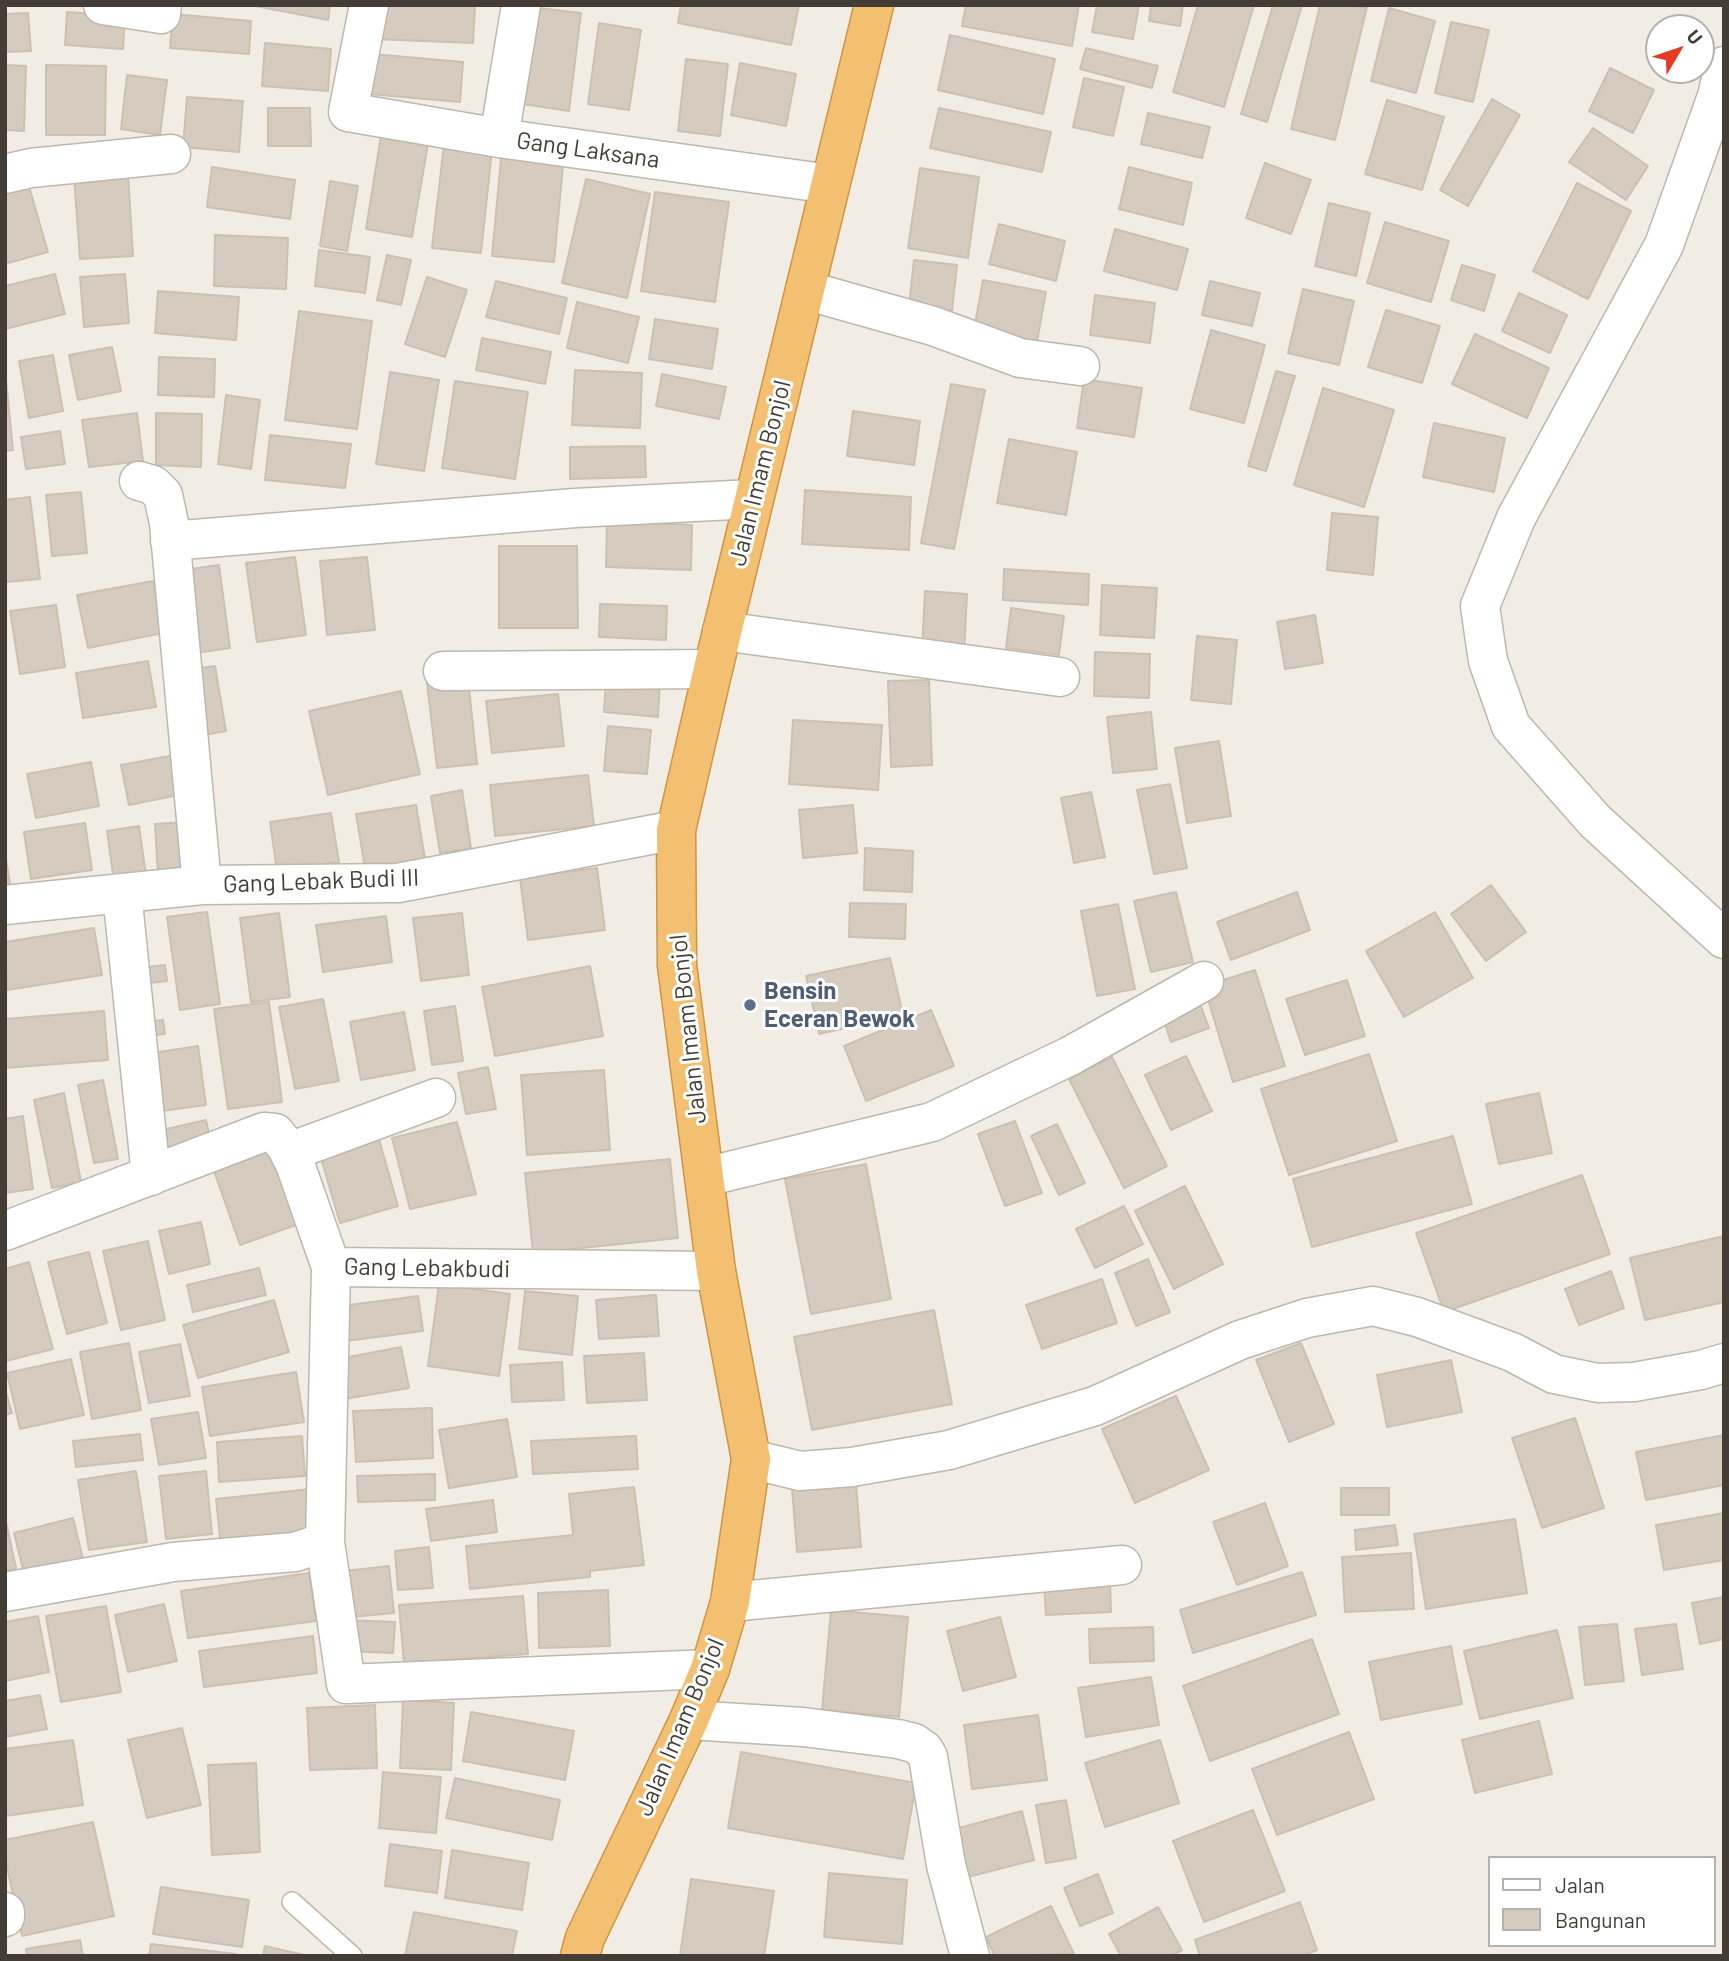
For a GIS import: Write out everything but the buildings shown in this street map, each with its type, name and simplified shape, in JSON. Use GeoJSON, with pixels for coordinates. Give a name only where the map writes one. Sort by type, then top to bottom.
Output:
{"type":"FeatureCollection","features":[{"type":"Feature","properties":{"kind":"highway","name":"Jalan Imam Bonjol"},"geometry":{"type":"LineString","coordinates":[[580,1956],[585,1938],[689,1720],[710,1669],[730,1602],[751,1459],[716,1271],[677,965],[676,830],[873,5]]}},
{"type":"Feature","properties":{"kind":"street"},"geometry":{"type":"LineString","coordinates":[[103,5],[161,9]]}},
{"type":"Feature","properties":{"kind":"street","name":"Gang Laksana"},"geometry":{"type":"LineString","coordinates":[[369,5],[348,112],[499,138],[830,184]]}},
{"type":"Feature","properties":{"kind":"street"},"geometry":{"type":"LineString","coordinates":[[499,138],[521,5]]}},
{"type":"Feature","properties":{"kind":"street"},"geometry":{"type":"LineString","coordinates":[[1724,66],[1717,96],[1664,245],[1516,518],[1480,606],[1488,661],[1511,726],[1595,821],[1724,939]]}},
{"type":"Feature","properties":{"kind":"street"},"geometry":{"type":"LineString","coordinates":[[5,174],[31,168],[171,154]]}},
{"type":"Feature","properties":{"kind":"street"},"geometry":{"type":"LineString","coordinates":[[805,289],[933,326],[1020,358],[1080,366]]}},
{"type":"Feature","properties":{"kind":"street"},"geometry":{"type":"LineString","coordinates":[[139,481],[153,485],[163,495],[169,523],[202,885]]}},
{"type":"Feature","properties":{"kind":"street"},"geometry":{"type":"LineString","coordinates":[[170,541],[575,508],[753,499]]}},
{"type":"Feature","properties":{"kind":"street"},"geometry":{"type":"LineString","coordinates":[[722,631],[1060,677]]}},
{"type":"Feature","properties":{"kind":"street"},"geometry":{"type":"LineString","coordinates":[[443,671],[713,669]]}},
{"type":"Feature","properties":{"kind":"street","name":"Gang Lebak Budi III"},"geometry":{"type":"LineString","coordinates":[[5,905],[202,885],[398,883],[676,830]]}},
{"type":"Feature","properties":{"kind":"street"},"geometry":{"type":"LineString","coordinates":[[122,893],[151,1176]]}},
{"type":"Feature","properties":{"kind":"street"},"geometry":{"type":"LineString","coordinates":[[705,1177],[932,1122],[1070,1056],[1203,981]]}},
{"type":"Feature","properties":{"kind":"street"},"geometry":{"type":"LineString","coordinates":[[289,1152],[436,1098]]}},
{"type":"Feature","properties":{"kind":"street"},"geometry":{"type":"LineString","coordinates":[[5,1231],[264,1132],[275,1133],[289,1152],[331,1267]]}},
{"type":"Feature","properties":{"kind":"street","name":"Gang Lebakbudi"},"geometry":{"type":"LineString","coordinates":[[710,1669],[346,1684],[325,1542],[331,1267],[716,1271]]}},
{"type":"Feature","properties":{"kind":"street"},"geometry":{"type":"LineString","coordinates":[[751,1459],[800,1471],[852,1468],[949,1450],[1095,1406],[1240,1339],[1307,1318],[1373,1306],[1417,1317],[1511,1352],[1554,1374],[1598,1384],[1634,1382],[1724,1363]]}},
{"type":"Feature","properties":{"kind":"street"},"geometry":{"type":"LineString","coordinates":[[5,1592],[173,1562],[295,1552],[325,1542]]}},
{"type":"Feature","properties":{"kind":"street"},"geometry":{"type":"LineString","coordinates":[[730,1602],[1122,1565]]}},
{"type":"Feature","properties":{"kind":"street"},"geometry":{"type":"LineString","coordinates":[[689,1720],[830,1730],[898,1739],[914,1743],[924,1750],[928,1757],[946,1865],[970,1956]]}},
{"type":"Feature","properties":{"kind":"lane"},"geometry":{"type":"LineString","coordinates":[[292,1902],[352,1956]]}},
{"type":"Feature","properties":{"kind":"place","name":"Bensin Eceran Bewok"},"geometry":{"type":"Point","coordinates":[750,1005]}}]}
